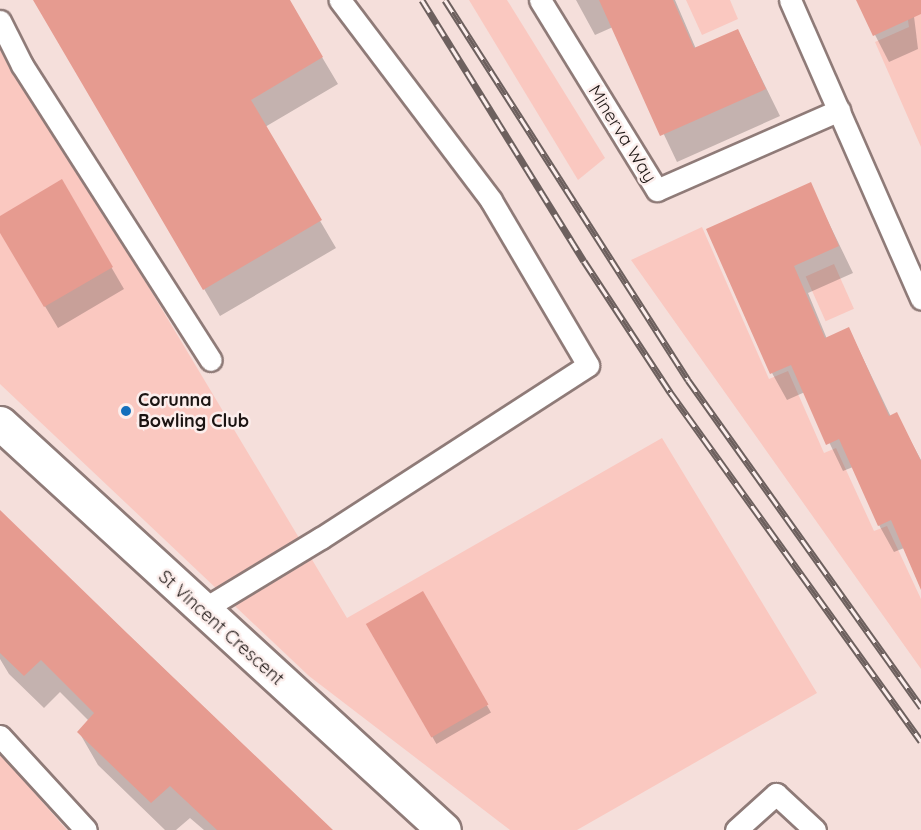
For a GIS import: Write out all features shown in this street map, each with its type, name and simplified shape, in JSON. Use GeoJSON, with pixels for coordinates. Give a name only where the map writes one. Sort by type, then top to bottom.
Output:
{"type":"FeatureCollection","features":[{"type":"Feature","properties":{"kind":"street","name":"St Vincent Crescent"},"geometry":{"type":"LineString","coordinates":[[0,423],[444,830]]}},
{"type":"Feature","properties":{"kind":"lane"},"geometry":{"type":"LineString","coordinates":[[202,610],[321,538],[588,365],[491,200],[340,0]]}},
{"type":"Feature","properties":{"kind":"lane","name":"Minerva Way"},"geometry":{"type":"LineString","coordinates":[[540,0],[657,190],[839,110]]}},
{"type":"Feature","properties":{"kind":"lane"},"geometry":{"type":"LineString","coordinates":[[790,0],[921,299]]}},
{"type":"Feature","properties":{"kind":"lane"},"geometry":{"type":"LineString","coordinates":[[0,21],[22,65],[211,360]]}},
{"type":"Feature","properties":{"kind":"lane"},"geometry":{"type":"LineString","coordinates":[[0,736],[86,830]]}},
{"type":"Feature","properties":{"kind":"lane"},"geometry":{"type":"LineString","coordinates":[[736,830],[776,794],[815,830]]}},
{"type":"Feature","properties":{"kind":"shaded area"},"geometry":{"type":"Polygon","coordinates":[[[469,0],[507,0],[605,158],[578,180],[469,0]]]}},
{"type":"Feature","properties":{"kind":"shaded area"},"geometry":{"type":"Polygon","coordinates":[[[686,0],[730,0],[738,19],[702,35],[686,0]]]}},
{"type":"Feature","properties":{"kind":"shaded area"},"geometry":{"type":"Polygon","coordinates":[[[905,0],[921,0],[921,147],[875,42],[909,27],[905,0]]]}},
{"type":"Feature","properties":{"kind":"shaded area","name":"Corunna Bowling Club"},"geometry":{"type":"Polygon","coordinates":[[[0,39],[347,618],[662,438],[817,693],[577,830],[510,830],[309,676],[0,384],[0,39]]]}},
{"type":"Feature","properties":{"kind":"shaded area"},"geometry":{"type":"Polygon","coordinates":[[[702,227],[769,379],[788,371],[824,453],[836,448],[874,531],[887,526],[921,599],[921,669],[631,260],[702,227]]]}},
{"type":"Feature","properties":{"kind":"shaded area"},"geometry":{"type":"Polygon","coordinates":[[[834,264],[854,309],[826,321],[806,277],[834,264]]]}},
{"type":"Feature","properties":{"kind":"shaded area"},"geometry":{"type":"Polygon","coordinates":[[[0,754],[67,830],[0,830],[0,754]]]}},
{"type":"Feature","properties":{"kind":"building"},"geometry":{"type":"Polygon","coordinates":[[[33,0],[290,0],[323,57],[251,100],[322,220],[203,290],[33,0]]]}},
{"type":"Feature","properties":{"kind":"building"},"geometry":{"type":"Polygon","coordinates":[[[599,0],[673,0],[694,48],[738,29],[766,89],[660,136],[599,0]]]}},
{"type":"Feature","properties":{"kind":"building"},"geometry":{"type":"Polygon","coordinates":[[[856,0],[921,0],[921,14],[873,36],[856,0]]]}},
{"type":"Feature","properties":{"kind":"building"},"geometry":{"type":"Polygon","coordinates":[[[62,179],[113,267],[44,307],[0,233],[0,216],[62,179]]]}},
{"type":"Feature","properties":{"kind":"building"},"geometry":{"type":"Polygon","coordinates":[[[811,182],[839,246],[794,266],[825,338],[849,327],[889,416],[897,412],[921,461],[921,590],[891,520],[878,526],[839,439],[826,445],[791,365],[770,374],[706,229],[811,182]]]}},
{"type":"Feature","properties":{"kind":"building"},"geometry":{"type":"Polygon","coordinates":[[[0,510],[333,830],[217,830],[170,786],[151,803],[77,732],[94,713],[41,660],[24,676],[0,653],[0,510]]]}},
{"type":"Feature","properties":{"kind":"building"},"geometry":{"type":"Polygon","coordinates":[[[423,591],[488,704],[431,737],[366,624],[423,591]]]}},
{"type":"Feature","properties":{"kind":"railway"},"geometry":{"type":"LineString","coordinates":[[422,0],[584,261],[670,392],[921,741]]}},
{"type":"Feature","properties":{"kind":"railway"},"geometry":{"type":"LineString","coordinates":[[445,0],[688,380],[921,707]]}},
{"type":"Feature","properties":{"kind":"place","name":"Corunna Bowling Club"},"geometry":{"type":"Point","coordinates":[126,411]}}]}
